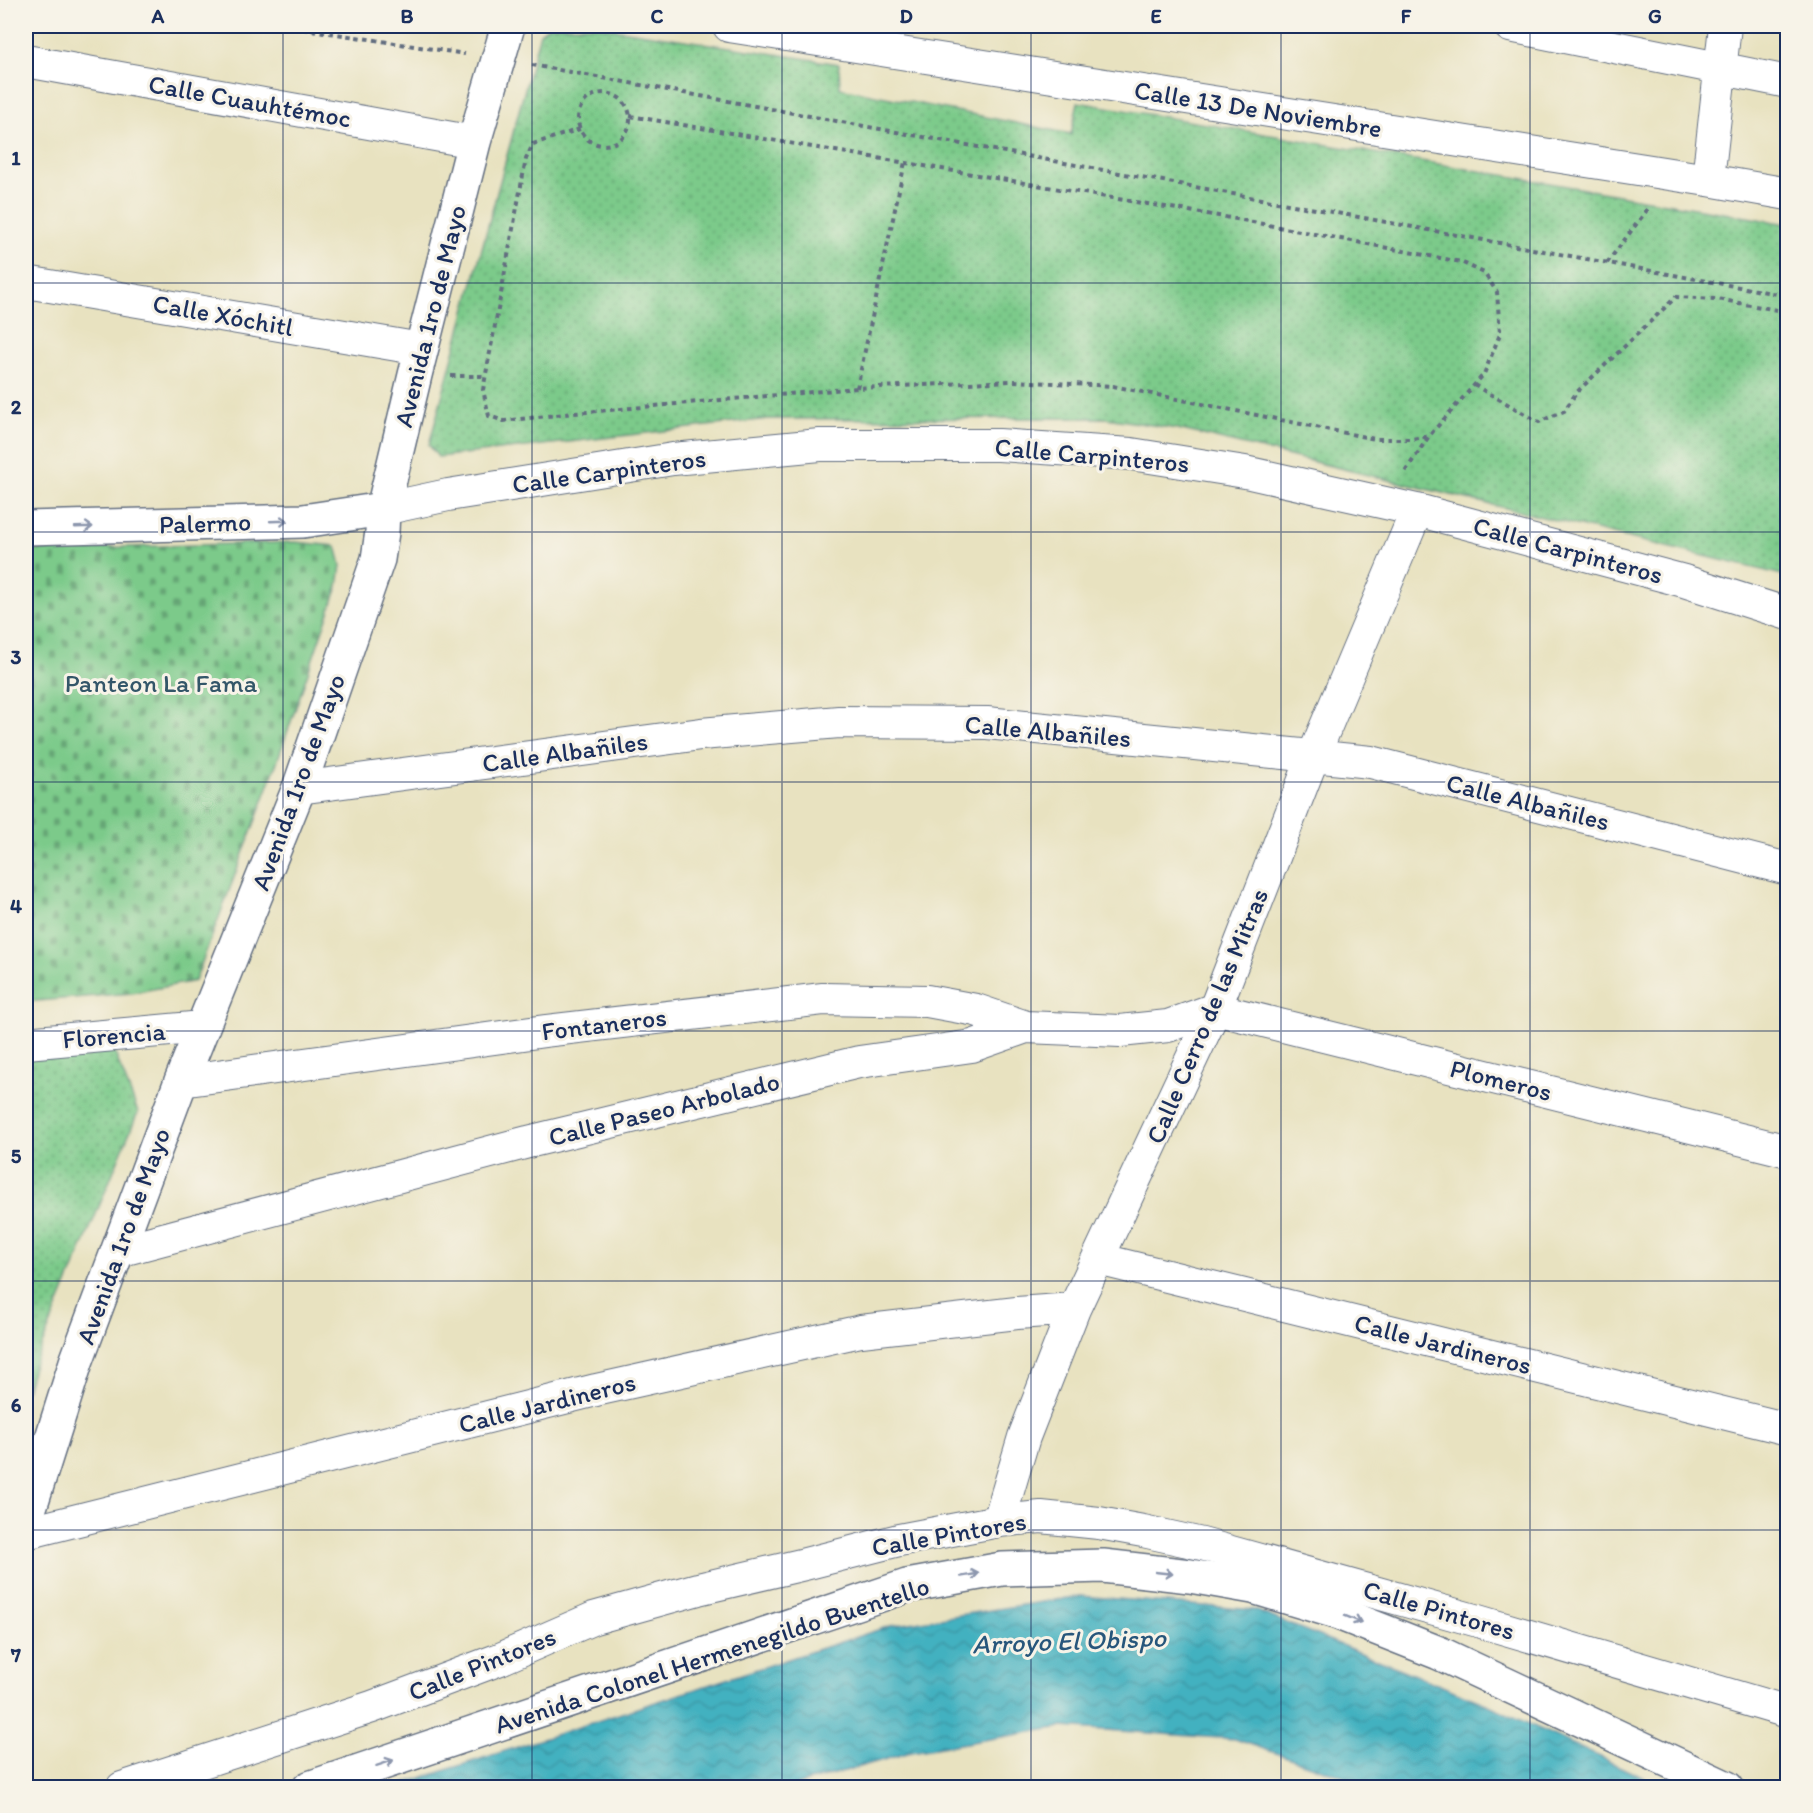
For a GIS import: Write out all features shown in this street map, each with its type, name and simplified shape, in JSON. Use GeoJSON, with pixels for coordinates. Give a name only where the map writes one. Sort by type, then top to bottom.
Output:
{"type":"FeatureCollection","features":[{"type":"Feature","properties":{"kind":"street","name":"Avenida 1ro de Mayo"},"geometry":{"type":"LineString","coordinates":[[26,1520],[76,1362],[181,1081],[299,788],[378,559],[383,509],[421,349],[474,142],[508,26]]}},
{"type":"Feature","properties":{"kind":"street","name":"Calle 13 De Noviembre"},"geometry":{"type":"LineString","coordinates":[[729,26],[1788,194]]}},
{"type":"Feature","properties":{"kind":"street"},"geometry":{"type":"LineString","coordinates":[[1510,26],[1788,82]]}},
{"type":"Feature","properties":{"kind":"street"},"geometry":{"type":"LineString","coordinates":[[1708,180],[1725,26]]}},
{"type":"Feature","properties":{"kind":"street","name":"Calle Cuauhtémoc"},"geometry":{"type":"LineString","coordinates":[[26,61],[474,142]]}},
{"type":"Feature","properties":{"kind":"street","name":"Calle Xóchitl"},"geometry":{"type":"LineString","coordinates":[[26,282],[421,349]]}},
{"type":"Feature","properties":{"kind":"street","name":"Calle Carpinteros"},"geometry":{"type":"LineString","coordinates":[[383,509],[447,495],[673,459],[820,445],[999,446],[1131,454],[1245,472],[1417,510],[1683,580],[1788,614]]}},
{"type":"Feature","properties":{"kind":"street","name":"Palermo"},"geometry":{"type":"LineString","coordinates":[[26,528],[303,521],[383,509]]}},
{"type":"Feature","properties":{"kind":"street","name":"Calle Cerro de las Mitras"},"geometry":{"type":"LineString","coordinates":[[999,1521],[1024,1437],[1074,1309],[1215,1009],[1313,757],[1417,510]]}},
{"type":"Feature","properties":{"kind":"street","name":"Calle Albañiles"},"geometry":{"type":"LineString","coordinates":[[299,788],[701,734],[839,722],[987,723],[1371,762],[1788,869]]}},
{"type":"Feature","properties":{"kind":"street","name":"Fontaneros"},"geometry":{"type":"LineString","coordinates":[[181,1081],[545,1031],[823,999],[927,1001],[976,1010],[1026,1027]]}},
{"type":"Feature","properties":{"kind":"street","name":"Calle Paseo Arbolado"},"geometry":{"type":"LineString","coordinates":[[118,1251],[528,1142],[859,1062],[972,1046],[1026,1027],[1120,1031],[1168,1026],[1215,1009]]}},
{"type":"Feature","properties":{"kind":"street","name":"Plomeros"},"geometry":{"type":"LineString","coordinates":[[1215,1009],[1788,1151]]}},
{"type":"Feature","properties":{"kind":"street","name":"Florencia"},"geometry":{"type":"LineString","coordinates":[[26,1043],[203,1028]]}},
{"type":"Feature","properties":{"kind":"street","name":"Calle Jardineros"},"geometry":{"type":"LineString","coordinates":[[1098,1259],[1788,1429]]}},
{"type":"Feature","properties":{"kind":"street","name":"Calle Jardineros"},"geometry":{"type":"LineString","coordinates":[[26,1533],[596,1390],[861,1331],[1017,1313],[1074,1309]]}},
{"type":"Feature","properties":{"kind":"street","name":"Calle Pintores"},"geometry":{"type":"LineString","coordinates":[[122,1788],[372,1707],[500,1659],[594,1618],[698,1589],[899,1540],[999,1521],[1041,1517],[1099,1523],[1202,1544],[1478,1620],[1788,1712]]}},
{"type":"Feature","properties":{"kind":"street","name":"Avenida Colonel Hermenegildo Buentello"},"geometry":{"type":"LineString","coordinates":[[309,1788],[907,1586],[1002,1569],[1103,1566],[1190,1576],[1253,1587],[1333,1611],[1439,1653],[1727,1788]]}},
{"type":"Feature","properties":{"kind":"path"},"geometry":{"type":"LineString","coordinates":[[285,26],[498,59],[1788,296]]}},
{"type":"Feature","properties":{"kind":"path"},"geometry":{"type":"LineString","coordinates":[[607,92],[623,100],[630,116],[627,132],[615,143],[598,144],[591,141],[584,136],[578,120],[579,111],[589,96],[607,92]]}},
{"type":"Feature","properties":{"kind":"path"},"geometry":{"type":"LineString","coordinates":[[630,116],[1242,220],[1461,262],[1484,273],[1497,292],[1500,334],[1484,374],[1429,436],[1384,503]]}},
{"type":"Feature","properties":{"kind":"path"},"geometry":{"type":"LineString","coordinates":[[580,129],[533,144],[526,159],[483,390],[489,416],[504,421],[857,388],[1012,381],[1113,386],[1375,439],[1412,439],[1429,436]]}},
{"type":"Feature","properties":{"kind":"path"},"geometry":{"type":"LineString","coordinates":[[857,388],[904,162]]}},
{"type":"Feature","properties":{"kind":"path"},"geometry":{"type":"LineString","coordinates":[[1607,263],[1674,175]]}},
{"type":"Feature","properties":{"kind":"path"},"geometry":{"type":"LineString","coordinates":[[1474,385],[1539,422],[1564,411],[1577,392],[1676,297],[1717,299],[1788,312]]}},
{"type":"Feature","properties":{"kind":"green space"},"geometry":{"type":"Polygon","coordinates":[[[549,26],[595,26],[839,64],[840,88],[1071,134],[1078,102],[1787,224],[1787,576],[1178,429],[1106,418],[768,419],[438,457],[429,445],[540,33],[549,26]]]}},
{"type":"Feature","properties":{"kind":"green space","name":"Panteon La Fama"},"geometry":{"type":"Polygon","coordinates":[[[295,542],[336,546],[341,565],[338,586],[270,782],[195,981],[132,993],[26,1002],[26,550],[295,542]]]}},
{"type":"Feature","properties":{"kind":"green space"},"geometry":{"type":"Polygon","coordinates":[[[114,1051],[138,1112],[33,1367],[26,1391],[26,1059],[114,1051]]]}},
{"type":"Feature","properties":{"kind":"water","name":"Arroyo El Obispo"},"geometry":{"type":"Polygon","coordinates":[[[1080,1596],[1255,1610],[1491,1706],[1663,1787],[1373,1787],[1235,1739],[1062,1727],[911,1752],[789,1787],[394,1787],[890,1626],[1080,1596]]]}}]}
